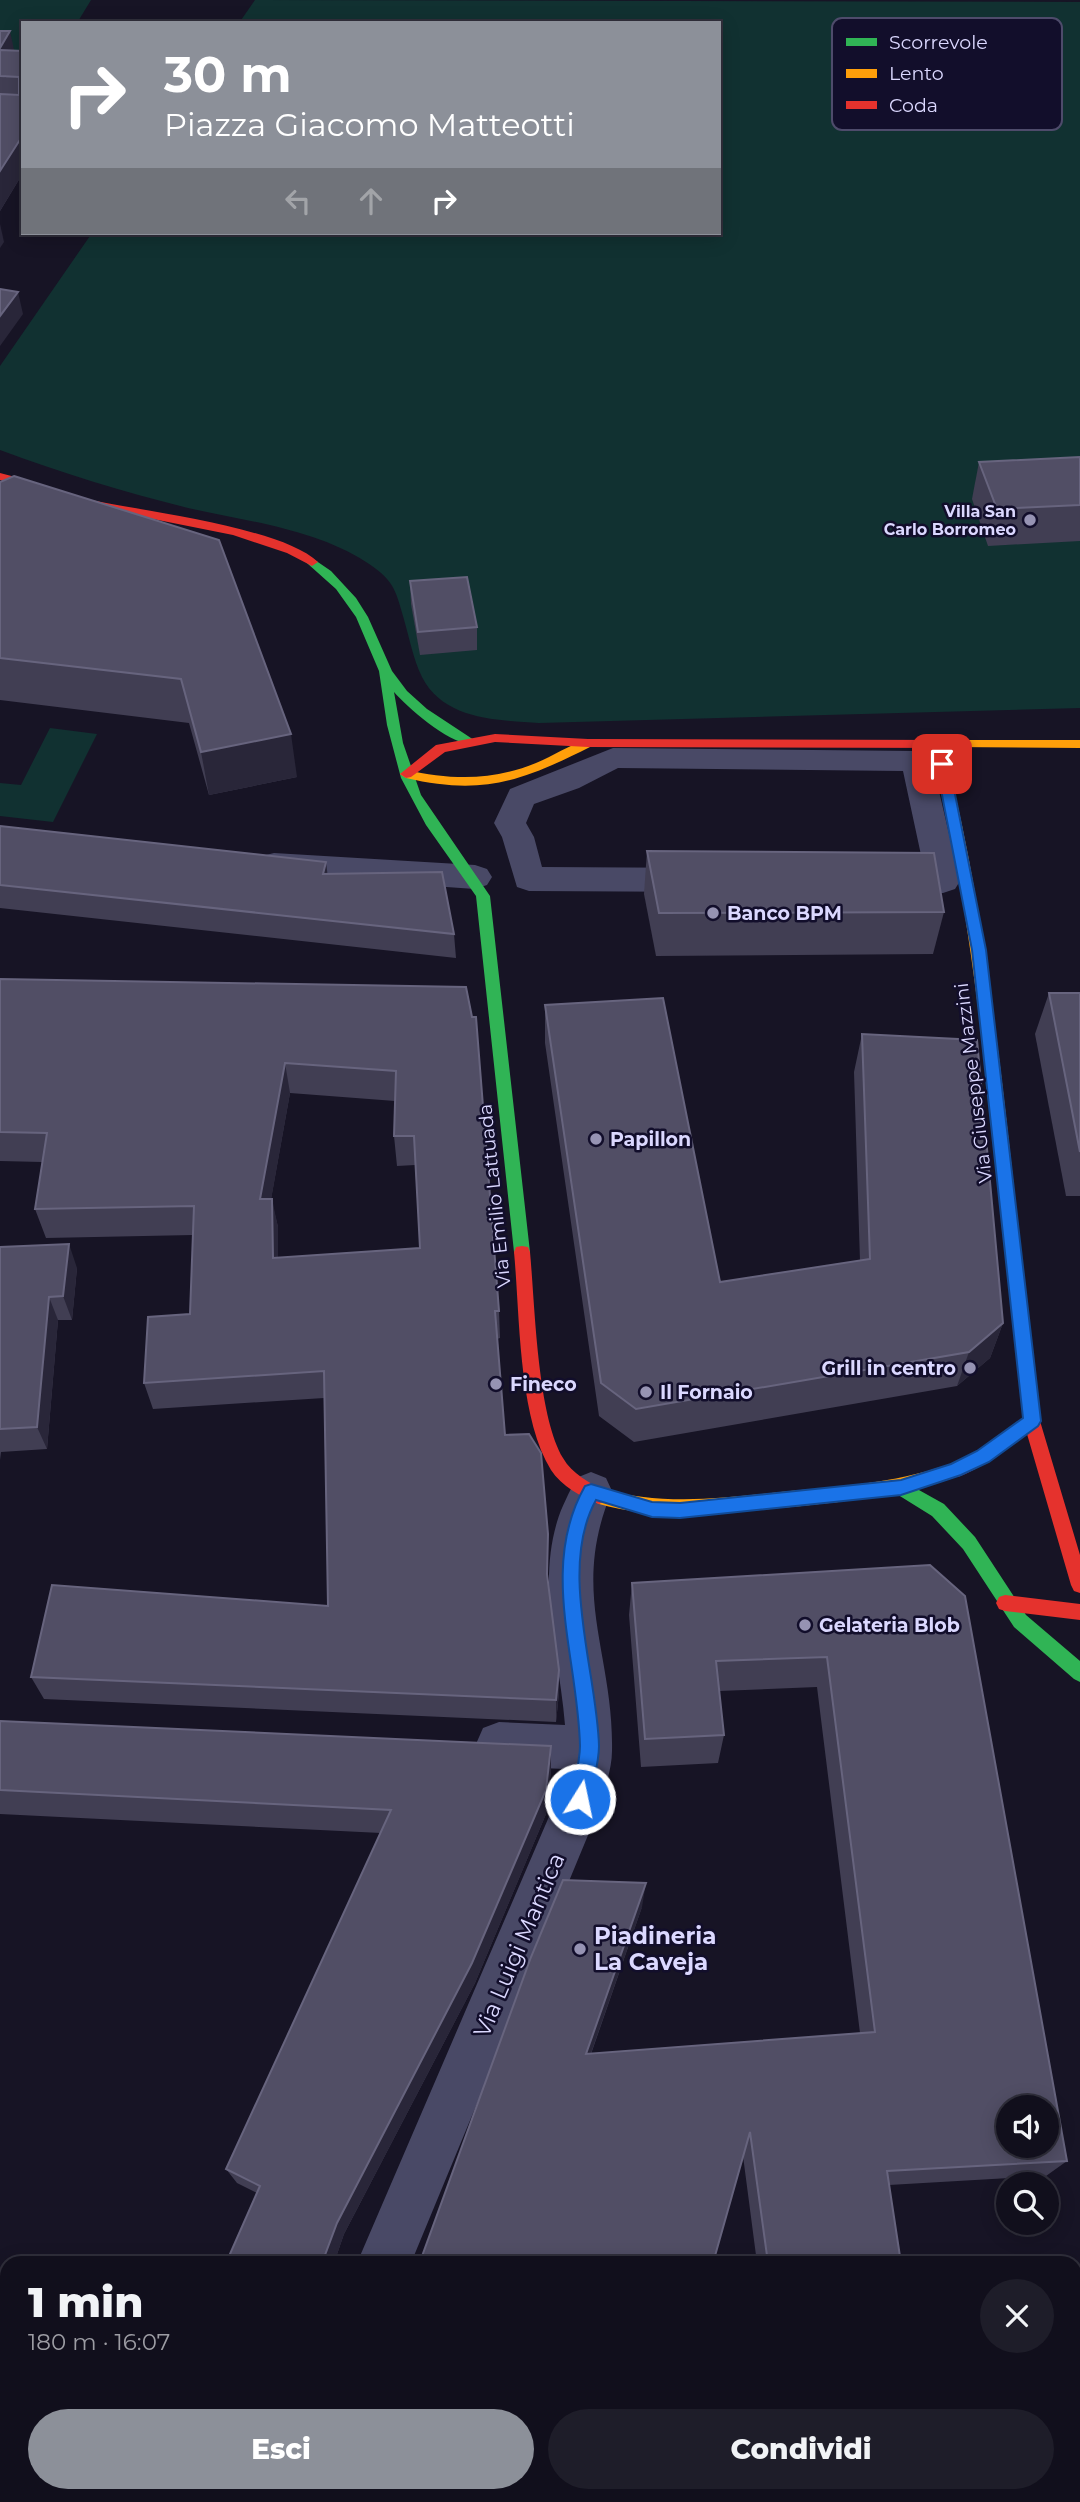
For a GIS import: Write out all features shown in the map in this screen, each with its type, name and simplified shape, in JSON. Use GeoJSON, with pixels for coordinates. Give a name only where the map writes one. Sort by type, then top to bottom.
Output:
{"type":"FeatureCollection","features":[{"type":"Feature","properties":{"kind":"street"},"geometry":{"type":"LineString","coordinates":[[11,487],[255,538],[296,550],[340,582],[362,617],[385,671],[405,698],[431,721],[468,740]]}},
{"type":"Feature","properties":{"kind":"street"},"geometry":{"type":"LineString","coordinates":[[385,671],[392,730],[418,803],[475,877]]}},
{"type":"Feature","properties":{"kind":"street"},"geometry":{"type":"LineString","coordinates":[[406,774],[438,749],[468,740],[524,739],[588,743],[1080,744]]}},
{"type":"Feature","properties":{"kind":"street"},"geometry":{"type":"LineString","coordinates":[[406,774],[453,785],[497,782],[544,765],[588,743]]}},
{"type":"Feature","properties":{"kind":"street","name":"Via Giuseppe Mazzini"},"geometry":{"type":"LineString","coordinates":[[937,744],[948,783],[979,950],[1032,1421],[1080,1585]]}},
{"type":"Feature","properties":{"kind":"street"},"geometry":{"type":"LineString","coordinates":[[612,758],[916,761],[943,881],[655,881],[642,881],[529,879],[518,837],[510,824],[521,797],[568,780],[612,758]]}},
{"type":"Feature","properties":{"kind":"street"},"geometry":{"type":"LineString","coordinates":[[249,861],[318,869],[475,877]]}},
{"type":"Feature","properties":{"kind":"street","name":"Via Emilio Lattuada"},"geometry":{"type":"LineString","coordinates":[[475,877],[483,896],[542,1431],[563,1472],[591,1491],[652,1510],[680,1510],[901,1488],[955,1470],[983,1456],[1032,1421]]}},
{"type":"Feature","properties":{"kind":"street"},"geometry":{"type":"LineString","coordinates":[[901,1488],[938,1510],[969,1543],[1005,1603],[1020,1621],[1080,1673]]}},
{"type":"Feature","properties":{"kind":"street","name":"Via Luigi Mantica"},"geometry":{"type":"LineString","coordinates":[[387,2256],[580,1799],[589,1748],[570,1569],[579,1514],[591,1491]]}},
{"type":"Feature","properties":{"kind":"street"},"geometry":{"type":"LineString","coordinates":[[1005,1603],[1080,1612]]}},
{"type":"Feature","properties":{"kind":"street"},"geometry":{"type":"LineString","coordinates":[[452,1742],[589,1748]]}},
{"type":"Feature","properties":{"kind":"green space"},"geometry":{"type":"Polygon","coordinates":[[[0,0],[91,0],[78,21],[21,21],[21,60],[0,58],[0,0]]]}},
{"type":"Feature","properties":{"kind":"green space"},"geometry":{"type":"Polygon","coordinates":[[[255,0],[1080,2],[1080,708],[539,723],[473,715],[444,702],[422,677],[398,598],[387,579],[366,562],[325,541],[303,534],[117,489],[0,450],[0,366],[91,235],[721,235],[721,21],[240,21],[255,0]]]}},
{"type":"Feature","properties":{"kind":"green space"},"geometry":{"type":"Polygon","coordinates":[[[50,728],[97,734],[53,822],[0,816],[0,783],[21,785],[50,728]]]}},
{"type":"Feature","properties":{"kind":"building"},"geometry":{"type":"Polygon","coordinates":[[[0,31],[10,31],[0,48],[0,31]]]}},
{"type":"Feature","properties":{"kind":"building"},"geometry":{"type":"Polygon","coordinates":[[[0,50],[21,51],[21,138],[0,171],[0,94],[19,95],[19,77],[0,76],[0,50]]]}},
{"type":"Feature","properties":{"kind":"building"},"geometry":{"type":"Polygon","coordinates":[[[0,289],[18,292],[0,316],[0,289]]]}},
{"type":"Feature","properties":{"kind":"building"},"geometry":{"type":"Polygon","coordinates":[[[1080,457],[1080,505],[997,509],[979,462],[1080,457]]]}},
{"type":"Feature","properties":{"kind":"building"},"geometry":{"type":"Polygon","coordinates":[[[14,476],[219,540],[291,734],[201,752],[181,679],[0,658],[0,482],[14,476]]]}},
{"type":"Feature","properties":{"kind":"building"},"geometry":{"type":"Polygon","coordinates":[[[467,577],[477,627],[418,632],[410,581],[467,577]]]}},
{"type":"Feature","properties":{"kind":"building"},"geometry":{"type":"Polygon","coordinates":[[[0,826],[326,862],[323,874],[442,872],[454,934],[0,885],[0,826]]]}},
{"type":"Feature","properties":{"kind":"building"},"geometry":{"type":"Polygon","coordinates":[[[647,851],[934,853],[944,912],[659,913],[647,851]]]}},
{"type":"Feature","properties":{"kind":"building"},"geometry":{"type":"Polygon","coordinates":[[[0,979],[466,987],[472,1017],[476,1017],[499,1311],[495,1311],[505,1435],[529,1434],[541,1453],[548,1534],[547,1574],[559,1670],[556,1700],[31,1677],[52,1585],[328,1606],[324,1371],[144,1383],[148,1317],[190,1314],[194,1206],[35,1209],[47,1133],[0,1132],[0,979]],[[285,1063],[260,1199],[272,1199],[273,1258],[420,1248],[414,1136],[394,1136],[396,1071],[285,1063]]]}},
{"type":"Feature","properties":{"kind":"building"},"geometry":{"type":"Polygon","coordinates":[[[1049,993],[1080,993],[1080,1152],[1049,993]]]}},
{"type":"Feature","properties":{"kind":"building"},"geometry":{"type":"Polygon","coordinates":[[[663,998],[720,1282],[870,1259],[862,1034],[977,1040],[1003,1323],[969,1352],[636,1409],[601,1383],[545,1005],[663,998]]]}},
{"type":"Feature","properties":{"kind":"building"},"geometry":{"type":"Polygon","coordinates":[[[69,1244],[63,1296],[49,1297],[37,1427],[0,1429],[0,1247],[69,1244]]]}},
{"type":"Feature","properties":{"kind":"building"},"geometry":{"type":"Polygon","coordinates":[[[930,1565],[965,1596],[1055,2095],[996,2095],[996,2158],[1059,2158],[1059,2117],[1067,2161],[887,2171],[900,2256],[767,2256],[750,2132],[715,2256],[422,2256],[531,1957],[563,1880],[646,1883],[586,2054],[875,2032],[827,1657],[716,1661],[724,1735],[645,1739],[632,1583],[930,1565]]]}},
{"type":"Feature","properties":{"kind":"building"},"geometry":{"type":"Polygon","coordinates":[[[0,1721],[551,1746],[546,1790],[472,1963],[337,2223],[325,2256],[229,2256],[260,2186],[226,2169],[391,1810],[0,1790],[0,1721]]]}},
{"type":"Feature","properties":{"kind":"traffic: fast"},"geometry":{"type":"LineString","coordinates":[[312,562],[334,580],[352,601],[394,684],[412,704],[433,720],[468,740]]}},
{"type":"Feature","properties":{"kind":"traffic: fast"},"geometry":{"type":"LineString","coordinates":[[385,671],[393,725],[407,778],[431,822],[483,896],[522,1252]]}},
{"type":"Feature","properties":{"kind":"traffic: fast"},"geometry":{"type":"LineString","coordinates":[[901,1488],[938,1510],[969,1543],[1020,1621],[1080,1673]]}},
{"type":"Feature","properties":{"kind":"traffic: slow"},"geometry":{"type":"LineString","coordinates":[[406,774],[456,783],[499,780],[540,766],[586,744]]}},
{"type":"Feature","properties":{"kind":"traffic: slow"},"geometry":{"type":"LineString","coordinates":[[937,744],[952,803],[975,922],[1010,1224]]}},
{"type":"Feature","properties":{"kind":"traffic: slow"},"geometry":{"type":"LineString","coordinates":[[955,744],[1080,744]]}},
{"type":"Feature","properties":{"kind":"traffic: slow"},"geometry":{"type":"LineString","coordinates":[[599,1496],[646,1507],[694,1508],[896,1487],[938,1477],[958,1469]]}},
{"type":"Feature","properties":{"kind":"traffic: jam"},"geometry":{"type":"LineString","coordinates":[[0,476],[73,500],[265,540],[312,562]]}},
{"type":"Feature","properties":{"kind":"traffic: jam"},"geometry":{"type":"LineString","coordinates":[[406,774],[441,748],[495,738],[588,743],[955,744]]}},
{"type":"Feature","properties":{"kind":"traffic: jam"},"geometry":{"type":"LineString","coordinates":[[1010,1224],[1032,1421],[1080,1585]]}},
{"type":"Feature","properties":{"kind":"traffic: jam"},"geometry":{"type":"LineString","coordinates":[[522,1252],[536,1393],[548,1446],[557,1464],[566,1474],[599,1496]]}},
{"type":"Feature","properties":{"kind":"traffic: jam"},"geometry":{"type":"LineString","coordinates":[[958,1469],[983,1456],[1032,1421]]}},
{"type":"Feature","properties":{"kind":"traffic: jam"},"geometry":{"type":"LineString","coordinates":[[1005,1603],[1080,1612]]}},
{"type":"Feature","properties":{"kind":"place","name":"Villa San Carlo Borromeo"},"geometry":{"type":"Point","coordinates":[1030,520]}},
{"type":"Feature","properties":{"kind":"place","name":"Banco BPM"},"geometry":{"type":"Point","coordinates":[713,913]}},
{"type":"Feature","properties":{"kind":"place","name":"Papillon"},"geometry":{"type":"Point","coordinates":[596,1139]}},
{"type":"Feature","properties":{"kind":"place","name":"Grill in centro"},"geometry":{"type":"Point","coordinates":[970,1368]}},
{"type":"Feature","properties":{"kind":"place","name":"Fineco"},"geometry":{"type":"Point","coordinates":[496,1384]}},
{"type":"Feature","properties":{"kind":"place","name":"Il Fornaio"},"geometry":{"type":"Point","coordinates":[646,1392]}},
{"type":"Feature","properties":{"kind":"place","name":"Gelateria Blob"},"geometry":{"type":"Point","coordinates":[805,1625]}},
{"type":"Feature","properties":{"kind":"place","name":"Piadineria La Caveja"},"geometry":{"type":"Point","coordinates":[580,1949]}},
{"type":"Feature","properties":{"kind":"route"},"geometry":{"type":"LineString","coordinates":[[580,1799],[589,1748],[570,1569],[579,1514],[591,1491],[652,1510],[680,1510],[901,1488],[955,1470],[983,1456],[1032,1421],[979,950],[948,783],[942,764]]}}]}
